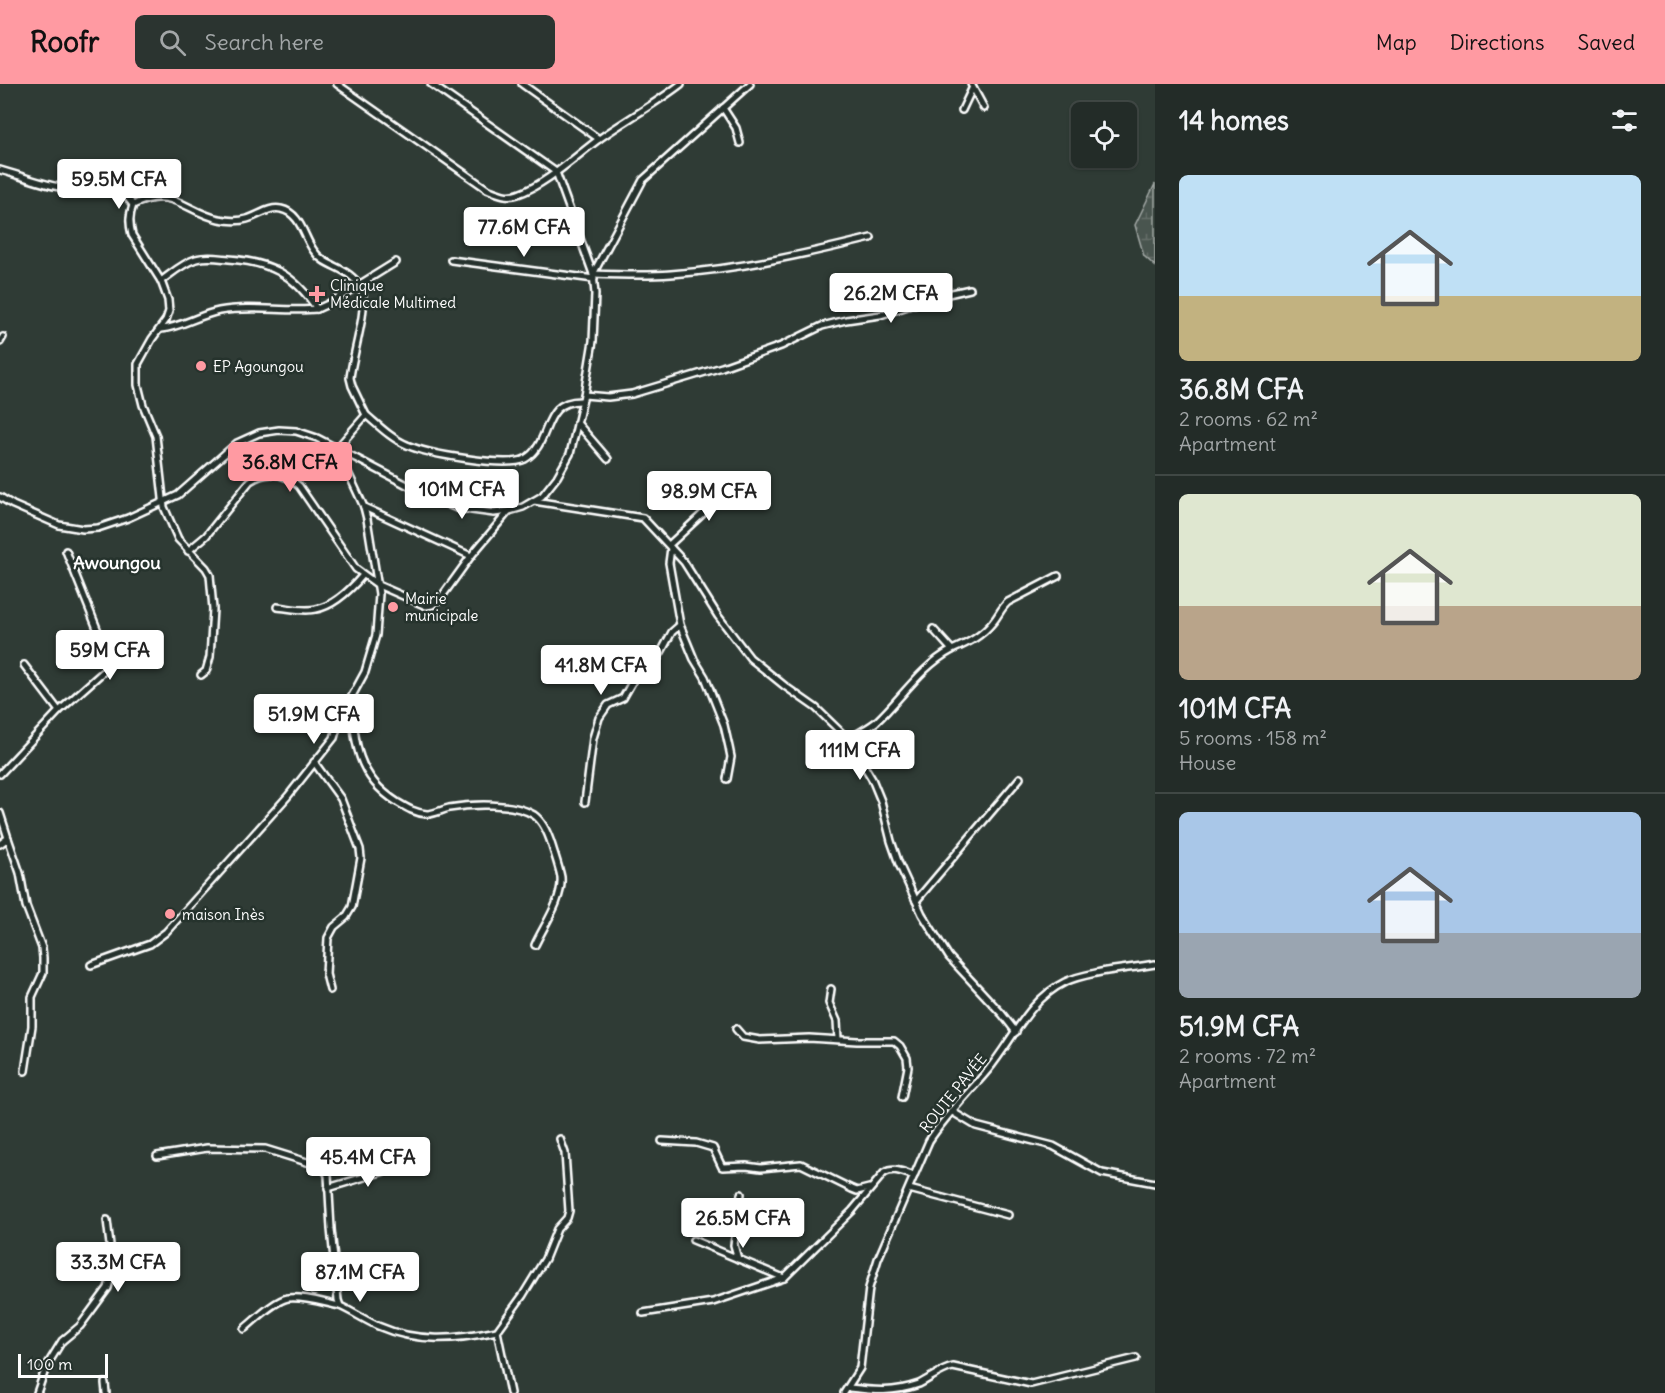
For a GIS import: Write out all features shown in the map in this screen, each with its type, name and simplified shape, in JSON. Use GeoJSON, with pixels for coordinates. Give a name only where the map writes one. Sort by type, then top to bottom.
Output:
{"type":"FeatureCollection","features":[{"type":"Feature","properties":{"kind":"street"},"geometry":{"type":"LineString","coordinates":[[338,84],[487,189],[501,195],[519,194],[556,172],[599,139],[681,84]]}},
{"type":"Feature","properties":{"kind":"street"},"geometry":{"type":"LineString","coordinates":[[0,497],[59,525],[83,530],[112,524],[185,490],[237,442],[259,433],[279,430],[296,431],[338,447],[440,501],[477,512],[509,511],[534,501],[549,489],[570,454],[583,398],[593,341],[593,277],[556,172],[431,84]]}},
{"type":"Feature","properties":{"kind":"street"},"geometry":{"type":"LineString","coordinates":[[522,84],[599,139]]}},
{"type":"Feature","properties":{"kind":"street"},"geometry":{"type":"LineString","coordinates":[[593,277],[643,180],[750,84]]}},
{"type":"Feature","properties":{"kind":"street"},"geometry":{"type":"LineString","coordinates":[[972,86],[984,108]]}},
{"type":"Feature","properties":{"kind":"street"},"geometry":{"type":"LineString","coordinates":[[962,110],[972,86]]}},
{"type":"Feature","properties":{"kind":"street"},"geometry":{"type":"LineString","coordinates":[[723,108],[736,128],[740,143]]}},
{"type":"Feature","properties":{"kind":"street"},"geometry":{"type":"LineString","coordinates":[[0,170],[57,186],[82,189],[109,183],[117,186],[133,205]]}},
{"type":"Feature","properties":{"kind":"street"},"geometry":{"type":"LineString","coordinates":[[201,675],[206,670],[210,657],[212,593],[210,575],[188,551],[174,531],[162,502],[156,436],[143,405],[137,373],[143,354],[161,329],[169,311],[168,300],[161,281],[132,235],[129,216],[133,205],[154,197],[166,198],[188,205],[215,218],[237,221],[280,208],[296,219],[318,256],[351,275],[362,291],[363,308],[350,378],[351,386],[366,415],[397,440],[417,449],[458,457],[516,462],[526,458],[538,446],[556,410],[564,403],[583,398],[632,394],[722,367],[781,346],[822,326],[880,315],[920,301],[970,290]]}},
{"type":"Feature","properties":{"kind":"street"},"geometry":{"type":"LineString","coordinates":[[451,260],[593,277],[644,276],[705,270],[790,257],[871,238]]}},
{"type":"Feature","properties":{"kind":"street"},"geometry":{"type":"LineString","coordinates":[[161,281],[197,259],[207,257],[252,261],[276,268],[284,273],[298,285],[317,309]]}},
{"type":"Feature","properties":{"kind":"street"},"geometry":{"type":"LineString","coordinates":[[161,329],[176,327],[216,311],[317,309],[396,262]]}},
{"type":"Feature","properties":{"kind":"street"},"geometry":{"type":"LineString","coordinates":[[338,447],[366,415]]}},
{"type":"Feature","properties":{"kind":"street"},"geometry":{"type":"LineString","coordinates":[[577,423],[608,459]]}},
{"type":"Feature","properties":{"kind":"street"},"geometry":{"type":"LineString","coordinates":[[91,965],[129,953],[156,941],[288,796],[334,738],[340,718],[365,672],[376,635],[378,585],[364,507],[338,447]]}},
{"type":"Feature","properties":{"kind":"street"},"geometry":{"type":"LineString","coordinates":[[188,551],[207,536],[250,481],[260,475],[273,474],[290,478],[299,486],[350,561],[363,575],[378,585],[426,606],[440,599],[471,556],[509,511]]}},
{"type":"Feature","properties":{"kind":"street"},"geometry":{"type":"LineString","coordinates":[[727,779],[731,758],[724,725],[705,677],[694,659],[680,625],[669,558],[670,547],[736,483]]}},
{"type":"Feature","properties":{"kind":"street"},"geometry":{"type":"LineString","coordinates":[[534,501],[643,518],[684,562],[718,616],[750,658],[816,708],[848,740],[872,779],[881,801],[894,849],[916,901],[937,940],[949,957],[1016,1032]]}},
{"type":"Feature","properties":{"kind":"street"},"geometry":{"type":"LineString","coordinates":[[364,507],[471,556]]}},
{"type":"Feature","properties":{"kind":"street"},"geometry":{"type":"LineString","coordinates":[[0,774],[59,711],[104,671],[108,661],[66,551]]}},
{"type":"Feature","properties":{"kind":"street"},"geometry":{"type":"LineString","coordinates":[[277,607],[316,609],[329,604],[363,575]]}},
{"type":"Feature","properties":{"kind":"street"},"geometry":{"type":"LineString","coordinates":[[848,740],[876,721],[934,662],[983,633],[995,620],[1002,607],[1014,597],[1058,576]]}},
{"type":"Feature","properties":{"kind":"street"},"geometry":{"type":"LineString","coordinates":[[585,802],[593,738],[599,718],[608,705],[622,698],[639,670],[658,658],[672,632],[680,625]]}},
{"type":"Feature","properties":{"kind":"street"},"geometry":{"type":"LineString","coordinates":[[933,629],[952,650]]}},
{"type":"Feature","properties":{"kind":"street"},"geometry":{"type":"LineString","coordinates":[[24,665],[59,711]]}},
{"type":"Feature","properties":{"kind":"street"},"geometry":{"type":"LineString","coordinates":[[352,699],[353,734],[357,753],[372,780],[392,799],[411,811],[424,814],[433,814],[448,808],[514,807],[536,816],[544,826],[561,876],[561,887],[535,945]]}},
{"type":"Feature","properties":{"kind":"street"},"geometry":{"type":"LineString","coordinates":[[314,762],[341,799],[360,849],[361,858],[352,907],[346,917],[334,927],[328,938],[326,974],[330,990]]}},
{"type":"Feature","properties":{"kind":"street"},"geometry":{"type":"LineString","coordinates":[[916,901],[1020,778]]}},
{"type":"Feature","properties":{"kind":"street"},"geometry":{"type":"LineString","coordinates":[[0,813],[20,873],[26,906],[42,948],[43,958],[43,973],[32,997],[32,1026],[25,1071]]}},
{"type":"Feature","properties":{"kind":"street"},"geometry":{"type":"LineString","coordinates":[[0,844],[8,838]]}},
{"type":"Feature","properties":{"kind":"street","name":"ROUTE PAVÉE"},"geometry":{"type":"LineString","coordinates":[[847,1390],[860,1368],[869,1288],[929,1141],[988,1070],[1037,1002],[1067,981],[1079,977],[1155,964]]}},
{"type":"Feature","properties":{"kind":"street"},"geometry":{"type":"LineString","coordinates":[[831,989],[829,1004],[837,1021],[838,1039]]}},
{"type":"Feature","properties":{"kind":"street"},"geometry":{"type":"LineString","coordinates":[[736,1029],[743,1037],[760,1040],[801,1038],[894,1041],[907,1058],[908,1067],[902,1097]]}},
{"type":"Feature","properties":{"kind":"street"},"geometry":{"type":"LineString","coordinates":[[951,1112],[976,1126],[1053,1146],[1102,1173],[1155,1183]]}},
{"type":"Feature","properties":{"kind":"street"},"geometry":{"type":"LineString","coordinates":[[244,1329],[277,1303],[286,1298],[297,1298],[340,1306],[378,1326],[414,1337],[441,1340],[497,1331],[524,1295],[545,1259],[557,1229],[567,1218],[569,1211],[565,1153],[560,1139]]}},
{"type":"Feature","properties":{"kind":"street"},"geometry":{"type":"LineString","coordinates":[[662,1141],[696,1143],[713,1148],[722,1167],[761,1168],[798,1164],[852,1190],[871,1188]]}},
{"type":"Feature","properties":{"kind":"street"},"geometry":{"type":"LineString","coordinates":[[157,1156],[207,1148],[265,1149],[323,1167],[328,1175],[332,1240],[340,1306]]}},
{"type":"Feature","properties":{"kind":"street"},"geometry":{"type":"LineString","coordinates":[[328,1188],[401,1166]]}},
{"type":"Feature","properties":{"kind":"street"},"geometry":{"type":"LineString","coordinates":[[643,1313],[713,1302],[784,1278],[852,1211],[880,1177],[889,1170],[897,1170],[914,1176]]}},
{"type":"Feature","properties":{"kind":"street"},"geometry":{"type":"LineString","coordinates":[[909,1189],[1008,1215]]}},
{"type":"Feature","properties":{"kind":"street"},"geometry":{"type":"LineString","coordinates":[[738,1259],[734,1245],[741,1194]]}},
{"type":"Feature","properties":{"kind":"street"},"geometry":{"type":"LineString","coordinates":[[37,1393],[46,1367],[62,1341],[80,1326],[108,1288],[112,1269],[107,1220]]}},
{"type":"Feature","properties":{"kind":"street"},"geometry":{"type":"LineString","coordinates":[[693,1240],[784,1278]]}},
{"type":"Feature","properties":{"kind":"street"},"geometry":{"type":"LineString","coordinates":[[497,1331],[510,1393]]}},
{"type":"Feature","properties":{"kind":"street"},"geometry":{"type":"LineString","coordinates":[[847,1390],[888,1393],[912,1386],[953,1368],[1031,1384],[1136,1358]]}},
{"type":"Feature","properties":{"kind":"street"},"geometry":{"type":"LineString","coordinates":[[105,1383],[106,1393]]}},
{"type":"Feature","properties":{"kind":"green space"},"geometry":{"type":"Polygon","coordinates":[[[1155,184],[1155,266],[1144,256],[1135,225],[1155,184]]]}},
{"type":"Feature","properties":{"kind":"place","name":"Clinique Médicale Multimed"},"geometry":{"type":"Point","coordinates":[317,294]}},
{"type":"Feature","properties":{"kind":"place","name":"EP Agoungou"},"geometry":{"type":"Point","coordinates":[201,366]}},
{"type":"Feature","properties":{"kind":"place","name":"Mairie municipale"},"geometry":{"type":"Point","coordinates":[393,607]}},
{"type":"Feature","properties":{"kind":"place","name":"maison Inès"},"geometry":{"type":"Point","coordinates":[170,914]}},
{"type":"Feature","properties":{"kind":"district","name":"Awoungou"},"geometry":{"type":"Point","coordinates":[117,562]}}]}
